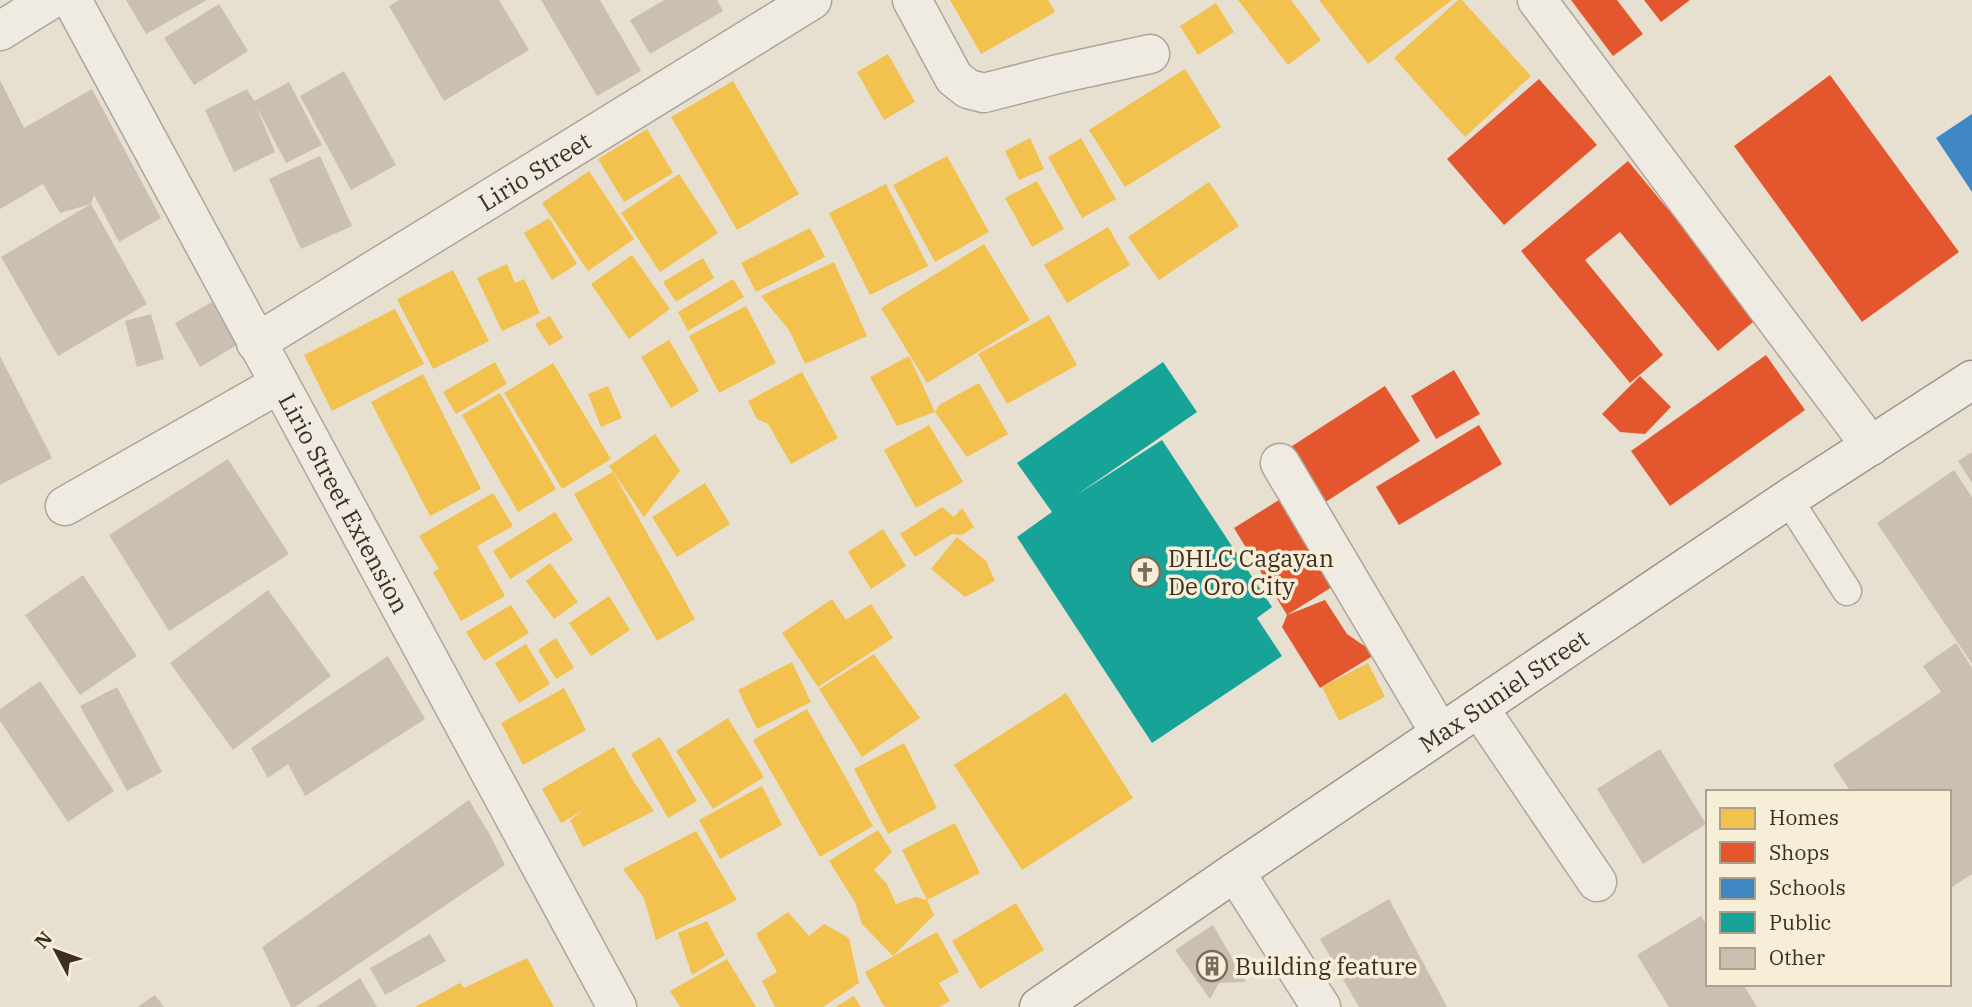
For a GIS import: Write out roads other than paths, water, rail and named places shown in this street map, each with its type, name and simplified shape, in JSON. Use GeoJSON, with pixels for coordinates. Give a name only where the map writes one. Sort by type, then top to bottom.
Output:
{"type":"FeatureCollection","features":[{"type":"Feature","properties":{"kind":"street"},"geometry":{"type":"LineString","coordinates":[[0,30],[50,0]]}},
{"type":"Feature","properties":{"kind":"street","name":"Lirio Street Extension"},"geometry":{"type":"LineString","coordinates":[[72,0],[617,1007]]}},
{"type":"Feature","properties":{"kind":"street","name":"Lirio Street"},"geometry":{"type":"LineString","coordinates":[[256,343],[812,0]]}},
{"type":"Feature","properties":{"kind":"street"},"geometry":{"type":"LineString","coordinates":[[912,0],[954,78],[968,89],[984,93],[1150,54]]}},
{"type":"Feature","properties":{"kind":"street"},"geometry":{"type":"LineString","coordinates":[[1537,0],[1871,446]]}},
{"type":"Feature","properties":{"kind":"street","name":"Max Suniel Street"},"geometry":{"type":"LineString","coordinates":[[1039,1007],[1788,499],[1972,380]]}},
{"type":"Feature","properties":{"kind":"street"},"geometry":{"type":"LineString","coordinates":[[65,506],[279,384]]}},
{"type":"Feature","properties":{"kind":"street"},"geometry":{"type":"LineString","coordinates":[[1280,463],[1440,733]]}},
{"type":"Feature","properties":{"kind":"street"},"geometry":{"type":"LineString","coordinates":[[1479,708],[1597,882]]}},
{"type":"Feature","properties":{"kind":"street"},"geometry":{"type":"LineString","coordinates":[[1236,872],[1321,1007]]}},
{"type":"Feature","properties":{"kind":"lane"},"geometry":{"type":"LineString","coordinates":[[1788,499],[1847,591]]}},
{"type":"Feature","properties":{"kind":"place","name":"DHLC Cagayan De Oro City"},"geometry":{"type":"Point","coordinates":[1145,572]}},
{"type":"Feature","properties":{"kind":"place","name":"Building feature"},"geometry":{"type":"Point","coordinates":[1212,966]}}]}
